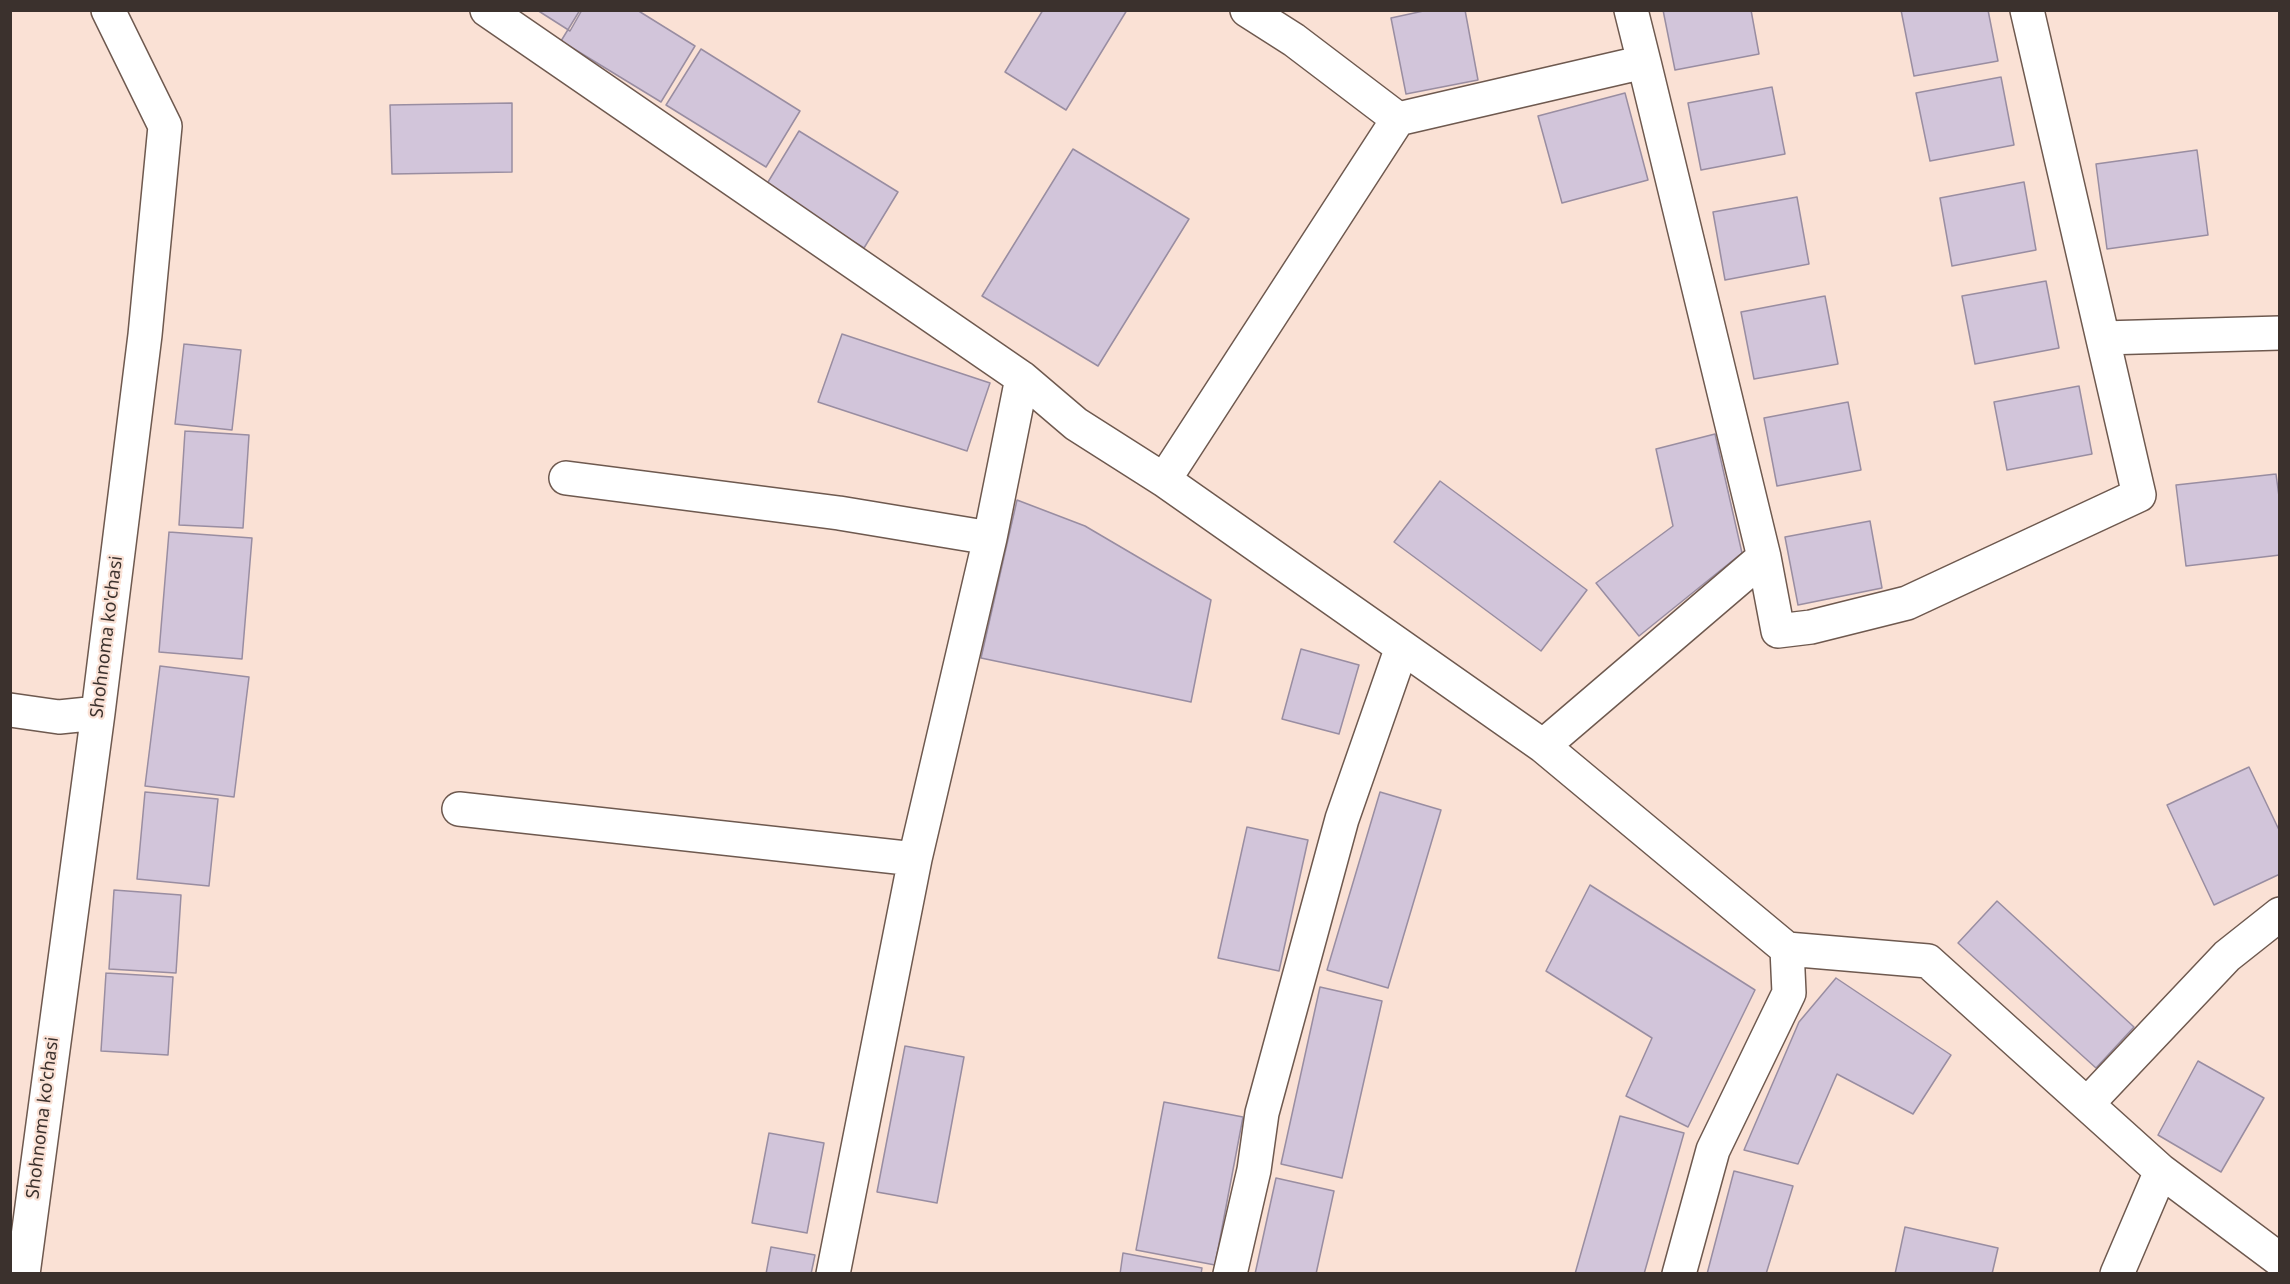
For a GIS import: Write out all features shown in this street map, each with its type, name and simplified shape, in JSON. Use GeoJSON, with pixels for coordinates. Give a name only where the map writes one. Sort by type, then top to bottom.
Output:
{"type":"FeatureCollection","features":[{"type":"Feature","properties":{"kind":"street","name":"Shohnoma ko'chasi"},"geometry":{"type":"LineString","coordinates":[[23,1274],[98,713],[145,335],[165,126],[108,10]]}},
{"type":"Feature","properties":{"kind":"street"},"geometry":{"type":"LineString","coordinates":[[487,10],[1022,378],[1076,423],[1164,480],[1543,746],[1787,949],[1928,961],[2161,1171],[2280,1260]]}},
{"type":"Feature","properties":{"kind":"street"},"geometry":{"type":"LineString","coordinates":[[1247,10],[1294,40],[1398,119]]}},
{"type":"Feature","properties":{"kind":"street"},"geometry":{"type":"LineString","coordinates":[[1631,10],[1764,557],[1778,631],[1811,627],[1906,603],[2139,495],[2027,10]]}},
{"type":"Feature","properties":{"kind":"street"},"geometry":{"type":"LineString","coordinates":[[1164,480],[1398,119],[1644,62]]}},
{"type":"Feature","properties":{"kind":"street"},"geometry":{"type":"LineString","coordinates":[[2103,338],[2280,333]]}},
{"type":"Feature","properties":{"kind":"street"},"geometry":{"type":"LineString","coordinates":[[833,1274],[915,859],[990,538],[1022,378]]}},
{"type":"Feature","properties":{"kind":"street"},"geometry":{"type":"LineString","coordinates":[[566,478],[839,513],[990,538]]}},
{"type":"Feature","properties":{"kind":"street"},"geometry":{"type":"LineString","coordinates":[[1543,746],[1764,557]]}},
{"type":"Feature","properties":{"kind":"street"},"geometry":{"type":"LineString","coordinates":[[1230,1274],[1254,1170],[1262,1113],[1338,830],[1402,647]]}},
{"type":"Feature","properties":{"kind":"street"},"geometry":{"type":"LineString","coordinates":[[10,710],[59,717],[98,713]]}},
{"type":"Feature","properties":{"kind":"street"},"geometry":{"type":"LineString","coordinates":[[459,809],[915,859]]}},
{"type":"Feature","properties":{"kind":"street"},"geometry":{"type":"LineString","coordinates":[[2087,1104],[2227,956],[2280,914]]}},
{"type":"Feature","properties":{"kind":"street"},"geometry":{"type":"LineString","coordinates":[[1678,1274],[1713,1150],[1789,993],[1787,949]]}},
{"type":"Feature","properties":{"kind":"street"},"geometry":{"type":"LineString","coordinates":[[2117,1274],[2161,1171]]}},
{"type":"Feature","properties":{"kind":"building"},"geometry":{"type":"Polygon","coordinates":[[[537,10],[582,10],[570,31],[537,10]]]}},
{"type":"Feature","properties":{"kind":"building"},"geometry":{"type":"Polygon","coordinates":[[[580,10],[637,10],[695,46],[661,102],[561,41],[580,10]]]}},
{"type":"Feature","properties":{"kind":"building"},"geometry":{"type":"Polygon","coordinates":[[[1043,10],[1127,10],[1066,110],[1005,72],[1043,10]]]}},
{"type":"Feature","properties":{"kind":"building"},"geometry":{"type":"Polygon","coordinates":[[[1428,10],[1465,10],[1478,80],[1406,94],[1391,18],[1428,10]]]}},
{"type":"Feature","properties":{"kind":"building"},"geometry":{"type":"Polygon","coordinates":[[[1663,10],[1751,10],[1759,54],[1675,70],[1663,10]]]}},
{"type":"Feature","properties":{"kind":"building"},"geometry":{"type":"Polygon","coordinates":[[[1901,10],[1988,10],[1998,61],[1914,76],[1901,10]]]}},
{"type":"Feature","properties":{"kind":"building"},"geometry":{"type":"Polygon","coordinates":[[[701,49],[800,111],[766,167],[666,105],[701,49]]]}},
{"type":"Feature","properties":{"kind":"building"},"geometry":{"type":"Polygon","coordinates":[[[2001,77],[2014,145],[1930,161],[1916,93],[2001,77]]]}},
{"type":"Feature","properties":{"kind":"building"},"geometry":{"type":"Polygon","coordinates":[[[1772,87],[1785,154],[1701,170],[1688,103],[1772,87]]]}},
{"type":"Feature","properties":{"kind":"building"},"geometry":{"type":"Polygon","coordinates":[[[1625,93],[1648,180],[1562,203],[1538,116],[1625,93]]]}},
{"type":"Feature","properties":{"kind":"building"},"geometry":{"type":"Polygon","coordinates":[[[512,103],[512,172],[392,174],[390,105],[512,103]]]}},
{"type":"Feature","properties":{"kind":"building"},"geometry":{"type":"Polygon","coordinates":[[[799,131],[898,192],[864,248],[765,187],[799,131]]]}},
{"type":"Feature","properties":{"kind":"building"},"geometry":{"type":"Polygon","coordinates":[[[1073,149],[1189,219],[1098,366],[982,296],[1073,149]]]}},
{"type":"Feature","properties":{"kind":"building"},"geometry":{"type":"Polygon","coordinates":[[[2197,150],[2208,235],[2107,249],[2096,164],[2197,150]]]}},
{"type":"Feature","properties":{"kind":"building"},"geometry":{"type":"Polygon","coordinates":[[[2024,182],[2036,250],[1952,266],[1940,198],[2024,182]]]}},
{"type":"Feature","properties":{"kind":"building"},"geometry":{"type":"Polygon","coordinates":[[[1797,197],[1809,264],[1725,280],[1713,212],[1797,197]]]}},
{"type":"Feature","properties":{"kind":"building"},"geometry":{"type":"Polygon","coordinates":[[[2046,281],[2059,348],[1975,364],[1962,296],[2046,281]]]}},
{"type":"Feature","properties":{"kind":"building"},"geometry":{"type":"Polygon","coordinates":[[[1825,296],[1838,364],[1754,379],[1741,312],[1825,296]]]}},
{"type":"Feature","properties":{"kind":"building"},"geometry":{"type":"Polygon","coordinates":[[[842,334],[990,383],[967,451],[818,402],[842,334]]]}},
{"type":"Feature","properties":{"kind":"building"},"geometry":{"type":"Polygon","coordinates":[[[184,344],[241,350],[232,430],[175,424],[184,344]]]}},
{"type":"Feature","properties":{"kind":"building"},"geometry":{"type":"Polygon","coordinates":[[[2079,386],[2092,454],[2007,470],[1994,402],[2079,386]]]}},
{"type":"Feature","properties":{"kind":"building"},"geometry":{"type":"Polygon","coordinates":[[[1848,402],[1861,470],[1777,486],[1764,418],[1848,402]]]}},
{"type":"Feature","properties":{"kind":"building"},"geometry":{"type":"Polygon","coordinates":[[[185,431],[249,435],[243,528],[179,525],[185,431]]]}},
{"type":"Feature","properties":{"kind":"building"},"geometry":{"type":"Polygon","coordinates":[[[1715,434],[1742,553],[1639,636],[1596,583],[1673,526],[1656,449],[1715,434]]]}},
{"type":"Feature","properties":{"kind":"building"},"geometry":{"type":"Polygon","coordinates":[[[2276,474],[2280,504],[2280,555],[2186,566],[2176,485],[2276,474]]]}},
{"type":"Feature","properties":{"kind":"building"},"geometry":{"type":"Polygon","coordinates":[[[1440,481],[1587,590],[1541,651],[1394,542],[1440,481]]]}},
{"type":"Feature","properties":{"kind":"building"},"geometry":{"type":"Polygon","coordinates":[[[1017,500],[1085,526],[1211,600],[1191,702],[981,658],[1017,500]]]}},
{"type":"Feature","properties":{"kind":"building"},"geometry":{"type":"Polygon","coordinates":[[[1870,521],[1882,588],[1798,605],[1785,537],[1870,521]]]}},
{"type":"Feature","properties":{"kind":"building"},"geometry":{"type":"Polygon","coordinates":[[[169,532],[252,538],[242,659],[159,652],[169,532]]]}},
{"type":"Feature","properties":{"kind":"building"},"geometry":{"type":"Polygon","coordinates":[[[1301,649],[1359,665],[1339,734],[1282,719],[1301,649]]]}},
{"type":"Feature","properties":{"kind":"building"},"geometry":{"type":"Polygon","coordinates":[[[160,666],[249,677],[234,797],[145,786],[160,666]]]}},
{"type":"Feature","properties":{"kind":"building"},"geometry":{"type":"Polygon","coordinates":[[[2249,767],[2280,832],[2280,874],[2214,905],[2167,805],[2249,767]]]}},
{"type":"Feature","properties":{"kind":"building"},"geometry":{"type":"Polygon","coordinates":[[[145,792],[218,799],[209,886],[137,879],[145,792]]]}},
{"type":"Feature","properties":{"kind":"building"},"geometry":{"type":"Polygon","coordinates":[[[1380,792],[1441,810],[1388,988],[1327,970],[1380,792]]]}},
{"type":"Feature","properties":{"kind":"building"},"geometry":{"type":"Polygon","coordinates":[[[1247,827],[1308,840],[1279,971],[1218,958],[1247,827]]]}},
{"type":"Feature","properties":{"kind":"building"},"geometry":{"type":"Polygon","coordinates":[[[1590,885],[1755,990],[1688,1127],[1626,1096],[1652,1038],[1546,971],[1590,885]]]}},
{"type":"Feature","properties":{"kind":"building"},"geometry":{"type":"Polygon","coordinates":[[[114,890],[181,895],[176,973],[109,969],[114,890]]]}},
{"type":"Feature","properties":{"kind":"building"},"geometry":{"type":"Polygon","coordinates":[[[1997,901],[2134,1027],[2096,1068],[1958,943],[1997,901]]]}},
{"type":"Feature","properties":{"kind":"building"},"geometry":{"type":"Polygon","coordinates":[[[106,973],[173,977],[168,1055],[101,1051],[106,973]]]}},
{"type":"Feature","properties":{"kind":"building"},"geometry":{"type":"Polygon","coordinates":[[[1836,978],[1951,1055],[1913,1114],[1837,1074],[1798,1164],[1744,1150],[1799,1022],[1836,978]]]}},
{"type":"Feature","properties":{"kind":"building"},"geometry":{"type":"Polygon","coordinates":[[[1320,987],[1382,1001],[1342,1178],[1281,1164],[1320,987]]]}},
{"type":"Feature","properties":{"kind":"building"},"geometry":{"type":"Polygon","coordinates":[[[905,1046],[964,1057],[937,1203],[877,1192],[905,1046]]]}},
{"type":"Feature","properties":{"kind":"building"},"geometry":{"type":"Polygon","coordinates":[[[2198,1061],[2264,1098],[2221,1172],[2158,1135],[2198,1061]]]}},
{"type":"Feature","properties":{"kind":"building"},"geometry":{"type":"Polygon","coordinates":[[[1164,1102],[1243,1117],[1215,1265],[1136,1250],[1164,1102]]]}},
{"type":"Feature","properties":{"kind":"building"},"geometry":{"type":"Polygon","coordinates":[[[1620,1116],[1684,1133],[1644,1274],[1575,1274],[1620,1116]]]}},
{"type":"Feature","properties":{"kind":"building"},"geometry":{"type":"Polygon","coordinates":[[[769,1133],[824,1143],[807,1233],[752,1223],[769,1133]]]}},
{"type":"Feature","properties":{"kind":"building"},"geometry":{"type":"Polygon","coordinates":[[[1734,1171],[1793,1186],[1766,1274],[1707,1274],[1734,1171]]]}},
{"type":"Feature","properties":{"kind":"building"},"geometry":{"type":"Polygon","coordinates":[[[1276,1178],[1334,1191],[1316,1274],[1255,1274],[1276,1178]]]}},
{"type":"Feature","properties":{"kind":"building"},"geometry":{"type":"Polygon","coordinates":[[[1905,1227],[1998,1248],[1992,1274],[1895,1274],[1905,1227]]]}},
{"type":"Feature","properties":{"kind":"building"},"geometry":{"type":"Polygon","coordinates":[[[771,1247],[815,1255],[811,1274],[766,1274],[771,1247]]]}},
{"type":"Feature","properties":{"kind":"building"},"geometry":{"type":"Polygon","coordinates":[[[1123,1253],[1202,1268],[1201,1274],[1120,1274],[1123,1253]]]}}]}
